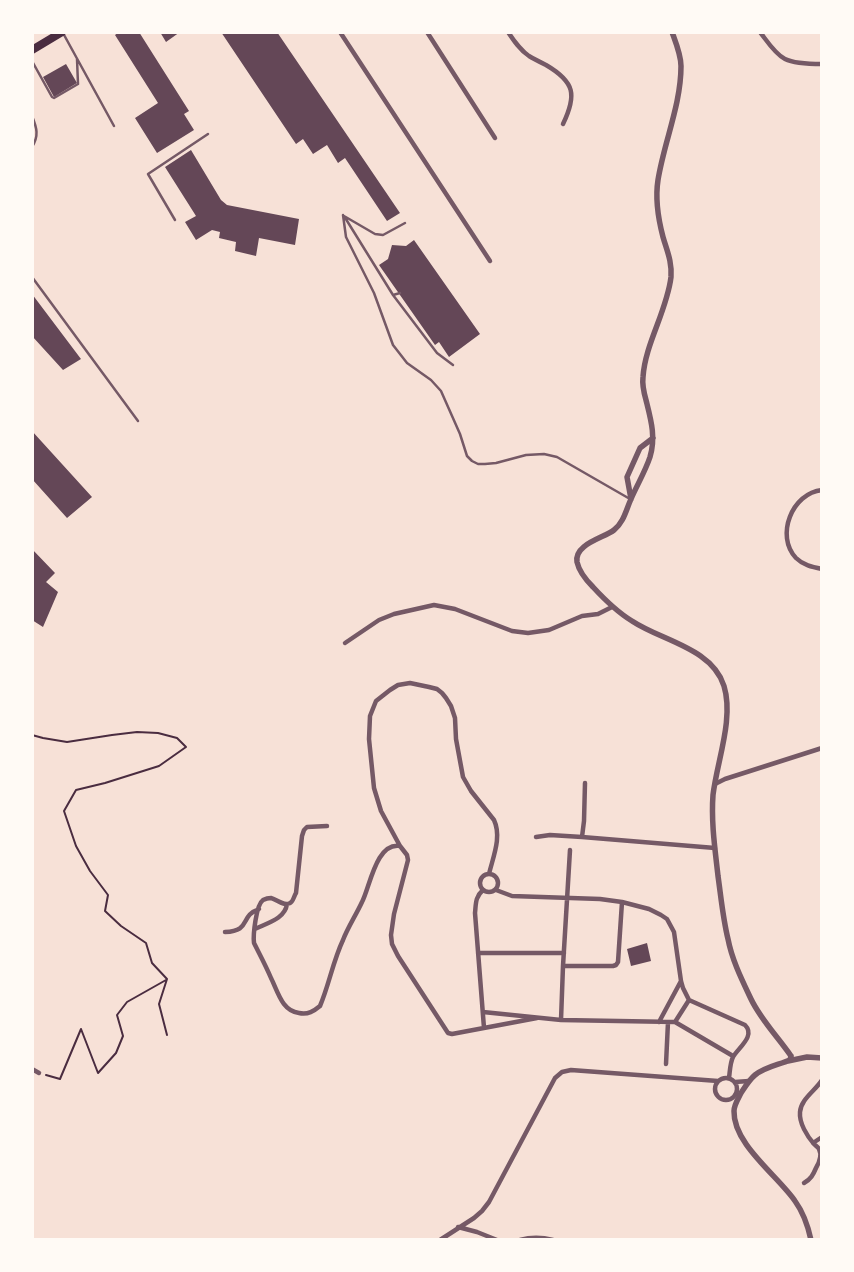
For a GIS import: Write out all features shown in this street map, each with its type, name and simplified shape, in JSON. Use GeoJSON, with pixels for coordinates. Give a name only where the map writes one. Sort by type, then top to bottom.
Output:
{"type":"FeatureCollection","features":[{"type":"Feature","properties":{"kind":"highway"},"geometry":{"type":"LineString","coordinates":[[32,50],[62,32]]}},
{"type":"Feature","properties":{"kind":"street"},"geometry":{"type":"LineString","coordinates":[[340,32],[490,261]]}},
{"type":"Feature","properties":{"kind":"street"},"geometry":{"type":"LineString","coordinates":[[428,32],[495,138]]}},
{"type":"Feature","properties":{"kind":"street"},"geometry":{"type":"LineString","coordinates":[[508,32],[515,43],[527,54],[555,71],[568,85],[572,93],[572,101],[563,124]]}},
{"type":"Feature","properties":{"kind":"street"},"geometry":{"type":"LineString","coordinates":[[672,32],[681,64],[677,96],[658,180],[656,202],[659,220],[671,260],[671,276],[642,380],[653,428],[654,438],[651,455],[621,523],[614,530],[584,547],[577,563],[587,580],[612,606],[633,622],[701,655],[714,668],[723,683],[727,700],[726,726],[715,784],[712,814],[725,925],[733,958],[752,1000],[791,1056],[800,1058]]}},
{"type":"Feature","properties":{"kind":"street"},"geometry":{"type":"LineString","coordinates":[[760,32],[777,53],[786,60],[822,64]]}},
{"type":"Feature","properties":{"kind":"street"},"geometry":{"type":"LineString","coordinates":[[631,499],[627,477],[640,448],[654,438]]}},
{"type":"Feature","properties":{"kind":"street"},"geometry":{"type":"LineString","coordinates":[[822,490],[814,490],[801,500],[790,516],[787,526],[787,538],[795,557],[809,566],[822,569]]}},
{"type":"Feature","properties":{"kind":"street"},"geometry":{"type":"LineString","coordinates":[[345,642],[380,620],[394,614],[434,605],[455,609],[512,631],[528,633],[549,630],[582,616],[598,614],[612,606]]}},
{"type":"Feature","properties":{"kind":"street"},"geometry":{"type":"LineString","coordinates":[[489,874],[498,837],[497,826],[470,790],[463,777],[456,739],[455,718],[451,706],[442,693],[437,690],[410,683],[398,685],[376,701],[370,716],[369,726],[374,788],[381,812],[407,855],[408,860],[394,914],[391,935],[392,944],[448,1033],[452,1034],[537,1018]]}},
{"type":"Feature","properties":{"kind":"street"},"geometry":{"type":"LineString","coordinates":[[715,784],[822,748]]}},
{"type":"Feature","properties":{"kind":"street"},"geometry":{"type":"LineString","coordinates":[[582,837],[585,783]]}},
{"type":"Feature","properties":{"kind":"street"},"geometry":{"type":"LineString","coordinates":[[327,826],[307,827],[304,830],[300,847],[296,893],[293,900],[290,904],[286,904],[271,898],[265,899],[261,903],[255,929],[254,943],[279,998],[286,1007],[294,1012],[303,1014],[314,1011],[320,1006],[342,941],[363,901],[376,864],[386,850],[395,845],[400,846]]}},
{"type":"Feature","properties":{"kind":"street"},"geometry":{"type":"LineString","coordinates":[[536,838],[550,835],[715,848]]}},
{"type":"Feature","properties":{"kind":"street"},"geometry":{"type":"LineString","coordinates":[[561,1020],[562,966],[570,850]]}},
{"type":"Feature","properties":{"kind":"street"},"geometry":{"type":"LineString","coordinates":[[489,874],[495,876],[499,884],[496,890],[490,893],[482,890],[480,880],[482,877],[489,874]]}},
{"type":"Feature","properties":{"kind":"street"},"geometry":{"type":"LineString","coordinates":[[482,890],[478,895],[476,904],[484,1028]]}},
{"type":"Feature","properties":{"kind":"street"},"geometry":{"type":"LineString","coordinates":[[496,890],[512,896],[600,899],[622,902],[649,909],[667,919],[674,932],[683,988],[689,1000],[748,1027],[749,1033],[740,1050],[733,1056],[728,1078]]}},
{"type":"Feature","properties":{"kind":"street"},"geometry":{"type":"LineString","coordinates":[[562,966],[616,965],[618,962],[622,902]]}},
{"type":"Feature","properties":{"kind":"street"},"geometry":{"type":"LineString","coordinates":[[255,929],[281,916],[284,913],[286,904]]}},
{"type":"Feature","properties":{"kind":"street"},"geometry":{"type":"LineString","coordinates":[[225,932],[238,930],[243,926],[252,911],[259,909]]}},
{"type":"Feature","properties":{"kind":"street"},"geometry":{"type":"LineString","coordinates":[[478,953],[564,953]]}},
{"type":"Feature","properties":{"kind":"street"},"geometry":{"type":"LineString","coordinates":[[659,1022],[682,981]]}},
{"type":"Feature","properties":{"kind":"street"},"geometry":{"type":"LineString","coordinates":[[675,1022],[689,1000]]}},
{"type":"Feature","properties":{"kind":"street"},"geometry":{"type":"LineString","coordinates":[[482,1012],[561,1020],[675,1022],[733,1056]]}},
{"type":"Feature","properties":{"kind":"street"},"geometry":{"type":"LineString","coordinates":[[666,1064],[668,1022]]}},
{"type":"Feature","properties":{"kind":"street"},"geometry":{"type":"LineString","coordinates":[[784,1063],[790,1060],[791,1056]]}},
{"type":"Feature","properties":{"kind":"street"},"geometry":{"type":"LineString","coordinates":[[734,1108],[749,1081],[762,1071],[800,1058],[822,1058]]}},
{"type":"Feature","properties":{"kind":"street"},"geometry":{"type":"LineString","coordinates":[[32,1069],[39,1073]]}},
{"type":"Feature","properties":{"kind":"street"},"geometry":{"type":"LineString","coordinates":[[440,1240],[482,1212],[555,1078],[562,1072],[571,1070],[718,1081]]}},
{"type":"Feature","properties":{"kind":"street"},"geometry":{"type":"LineString","coordinates":[[735,1082],[737,1092],[734,1096],[728,1100],[721,1099],[716,1093],[715,1086],[722,1078],[728,1078],[735,1082],[749,1081]]}},
{"type":"Feature","properties":{"kind":"street"},"geometry":{"type":"LineString","coordinates":[[804,1183],[813,1176],[820,1158],[820,1148],[813,1144],[801,1122],[800,1107],[822,1080]]}},
{"type":"Feature","properties":{"kind":"street"},"geometry":{"type":"LineString","coordinates":[[728,1100],[734,1108],[736,1123],[741,1136],[757,1158],[795,1200],[802,1212],[811,1240]]}},
{"type":"Feature","properties":{"kind":"street"},"geometry":{"type":"LineString","coordinates":[[813,1144],[822,1137]]}},
{"type":"Feature","properties":{"kind":"street"},"geometry":{"type":"LineString","coordinates":[[458,1227],[497,1240]]}},
{"type":"Feature","properties":{"kind":"street"},"geometry":{"type":"LineString","coordinates":[[520,1240],[533,1237],[544,1237],[553,1240]]}},
{"type":"Feature","properties":{"kind":"lane"},"geometry":{"type":"LineString","coordinates":[[62,32],[114,126]]}},
{"type":"Feature","properties":{"kind":"lane"},"geometry":{"type":"LineString","coordinates":[[32,61],[54,98],[78,84],[76,57]]}},
{"type":"Feature","properties":{"kind":"lane"},"geometry":{"type":"LineString","coordinates":[[32,116],[38,132],[32,147]]}},
{"type":"Feature","properties":{"kind":"lane"},"geometry":{"type":"LineString","coordinates":[[175,220],[148,174],[208,134]]}},
{"type":"Feature","properties":{"kind":"lane"},"geometry":{"type":"LineString","coordinates":[[343,215],[375,234],[382,235],[405,223]]}},
{"type":"Feature","properties":{"kind":"lane"},"geometry":{"type":"LineString","coordinates":[[343,215],[393,295],[438,353],[453,365]]}},
{"type":"Feature","properties":{"kind":"lane"},"geometry":{"type":"LineString","coordinates":[[343,215],[346,237],[374,293],[393,345],[408,363],[431,380],[441,392],[467,456],[472,461],[478,464],[496,463],[526,455],[544,454],[558,457],[631,499]]}},
{"type":"Feature","properties":{"kind":"lane"},"geometry":{"type":"LineString","coordinates":[[32,277],[138,421]]}},
{"type":"Feature","properties":{"kind":"lane"},"geometry":{"type":"LineString","coordinates":[[393,295],[400,293]]}},
{"type":"Feature","properties":{"kind":"path"},"geometry":{"type":"LineString","coordinates":[[32,735],[68,742],[137,732],[158,733],[177,738],[186,747],[159,766],[76,790],[64,811],[76,846],[90,871],[108,895],[105,911],[121,926],[146,943],[152,963],[167,980]]}},
{"type":"Feature","properties":{"kind":"path"},"geometry":{"type":"LineString","coordinates":[[167,980],[160,1004],[168,1035]]}},
{"type":"Feature","properties":{"kind":"path"},"geometry":{"type":"LineString","coordinates":[[39,1073],[60,1079],[81,1029],[98,1073],[116,1053],[124,1036],[117,1015],[127,1002],[167,980]]}},
{"type":"Feature","properties":{"kind":"building"},"geometry":{"type":"Polygon","coordinates":[[[119,32],[139,32],[189,111],[184,114],[194,130],[157,153],[135,118],[158,103],[115,35],[119,32]]]}},
{"type":"Feature","properties":{"kind":"building"},"geometry":{"type":"Polygon","coordinates":[[[160,32],[180,32],[166,42],[160,32]]]}},
{"type":"Feature","properties":{"kind":"building"},"geometry":{"type":"Polygon","coordinates":[[[221,32],[277,32],[400,213],[387,221],[345,158],[338,163],[327,145],[313,154],[303,139],[296,144],[221,32]]]}},
{"type":"Feature","properties":{"kind":"building"},"geometry":{"type":"Polygon","coordinates":[[[66,64],[77,83],[54,97],[43,77],[66,64]]]}},
{"type":"Feature","properties":{"kind":"building"},"geometry":{"type":"Polygon","coordinates":[[[191,150],[221,200],[227,205],[299,219],[295,245],[259,238],[256,256],[235,251],[236,242],[219,238],[220,232],[212,230],[196,240],[185,222],[196,216],[165,167],[191,150]]]}},
{"type":"Feature","properties":{"kind":"building"},"geometry":{"type":"Polygon","coordinates":[[[414,240],[480,334],[449,357],[439,342],[435,345],[379,265],[388,259],[392,245],[406,246],[414,240]]]}},
{"type":"Feature","properties":{"kind":"building"},"geometry":{"type":"Polygon","coordinates":[[[32,294],[81,359],[63,370],[32,336],[32,294]]]}},
{"type":"Feature","properties":{"kind":"building"},"geometry":{"type":"Polygon","coordinates":[[[32,431],[92,497],[67,518],[32,479],[32,431]]]}},
{"type":"Feature","properties":{"kind":"building"},"geometry":{"type":"Polygon","coordinates":[[[32,549],[55,573],[46,582],[58,592],[43,627],[32,620],[32,549]]]}},
{"type":"Feature","properties":{"kind":"building"},"geometry":{"type":"Polygon","coordinates":[[[647,943],[651,961],[631,966],[627,949],[647,943]]]}}]}
